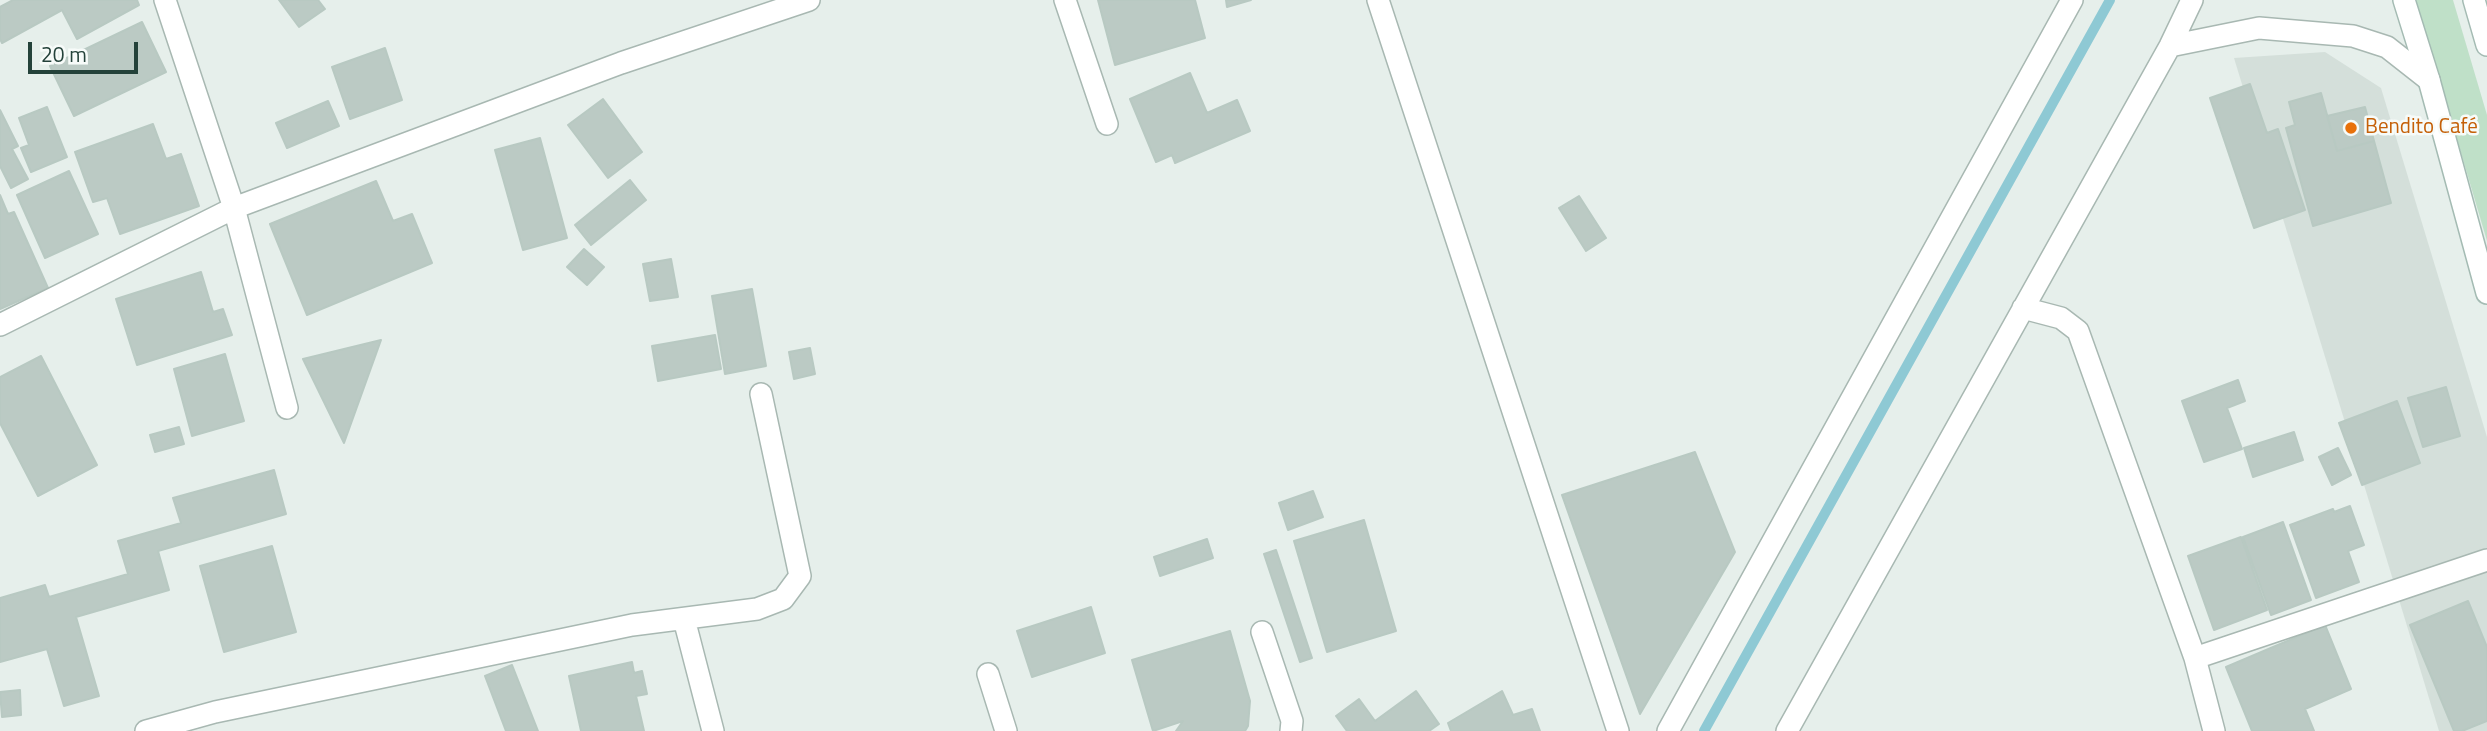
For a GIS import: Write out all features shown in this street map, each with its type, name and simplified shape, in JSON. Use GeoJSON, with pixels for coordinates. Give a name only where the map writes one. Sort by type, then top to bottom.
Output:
{"type":"FeatureCollection","features":[{"type":"Feature","properties":{"kind":"street"},"geometry":{"type":"LineString","coordinates":[[165,0],[234,208],[287,408]]}},
{"type":"Feature","properties":{"kind":"street"},"geometry":{"type":"LineString","coordinates":[[0,325],[234,208],[621,63],[809,0]]}},
{"type":"Feature","properties":{"kind":"street"},"geometry":{"type":"LineString","coordinates":[[1065,0],[1107,124]]}},
{"type":"Feature","properties":{"kind":"street"},"geometry":{"type":"LineString","coordinates":[[1378,0],[1618,731]]}},
{"type":"Feature","properties":{"kind":"street"},"geometry":{"type":"LineString","coordinates":[[1668,731],[2072,0]]}},
{"type":"Feature","properties":{"kind":"street"},"geometry":{"type":"LineString","coordinates":[[1787,731],[2170,46],[2192,0]]}},
{"type":"Feature","properties":{"kind":"street"},"geometry":{"type":"LineString","coordinates":[[2404,0],[2429,80],[2487,293]]}},
{"type":"Feature","properties":{"kind":"street"},"geometry":{"type":"LineString","coordinates":[[2474,0],[2487,45]]}},
{"type":"Feature","properties":{"kind":"street"},"geometry":{"type":"LineString","coordinates":[[2170,46],[2259,28],[2353,36],[2387,47],[2429,80]]}},
{"type":"Feature","properties":{"kind":"street"},"geometry":{"type":"LineString","coordinates":[[2023,308],[2061,318],[2078,331],[2194,658],[2214,731]]}},
{"type":"Feature","properties":{"kind":"street"},"geometry":{"type":"LineString","coordinates":[[146,731],[215,712],[632,625],[757,610],[783,599],[800,576],[761,394]]}},
{"type":"Feature","properties":{"kind":"street"},"geometry":{"type":"LineString","coordinates":[[2194,658],[2487,560]]}},
{"type":"Feature","properties":{"kind":"street"},"geometry":{"type":"LineString","coordinates":[[684,619],[713,731]]}},
{"type":"Feature","properties":{"kind":"street"},"geometry":{"type":"LineString","coordinates":[[1262,632],[1292,721],[1291,731]]}},
{"type":"Feature","properties":{"kind":"street"},"geometry":{"type":"LineString","coordinates":[[988,674],[1006,731]]}},
{"type":"Feature","properties":{"kind":"shaded area"},"geometry":{"type":"Polygon","coordinates":[[[2325,52],[2381,88],[2487,437],[2487,731],[2439,731],[2234,58],[2325,52]]]}},
{"type":"Feature","properties":{"kind":"green space"},"geometry":{"type":"Polygon","coordinates":[[[2416,0],[2453,0],[2487,115],[2487,241],[2416,0]]]}},
{"type":"Feature","properties":{"kind":"building"},"geometry":{"type":"Polygon","coordinates":[[[13,0],[137,0],[139,5],[77,39],[62,10],[2,43],[0,7],[13,0]]]}},
{"type":"Feature","properties":{"kind":"building"},"geometry":{"type":"Polygon","coordinates":[[[279,0],[318,0],[325,9],[299,27],[279,0]]]}},
{"type":"Feature","properties":{"kind":"building"},"geometry":{"type":"Polygon","coordinates":[[[1098,0],[1195,0],[1205,38],[1115,65],[1098,0]]]}},
{"type":"Feature","properties":{"kind":"building"},"geometry":{"type":"Polygon","coordinates":[[[1226,0],[1251,0],[1227,7],[1226,0]]]}},
{"type":"Feature","properties":{"kind":"building"},"geometry":{"type":"Polygon","coordinates":[[[142,22],[166,72],[74,116],[50,66],[142,22]]]}},
{"type":"Feature","properties":{"kind":"building"},"geometry":{"type":"Polygon","coordinates":[[[385,48],[402,100],[350,119],[332,67],[385,48]]]}},
{"type":"Feature","properties":{"kind":"building"},"geometry":{"type":"Polygon","coordinates":[[[1190,73],[1207,113],[1237,100],[1250,131],[1175,163],[1172,155],[1156,162],[1130,99],[1190,73]]]}},
{"type":"Feature","properties":{"kind":"building"},"geometry":{"type":"Polygon","coordinates":[[[2250,84],[2267,133],[2278,129],[2305,210],[2254,228],[2210,98],[2250,84]]]}},
{"type":"Feature","properties":{"kind":"building"},"geometry":{"type":"Polygon","coordinates":[[[2321,93],[2337,151],[2374,141],[2391,203],[2313,226],[2286,128],[2295,125],[2289,102],[2321,93]]]}},
{"type":"Feature","properties":{"kind":"building"},"geometry":{"type":"Polygon","coordinates":[[[603,99],[642,152],[608,178],[568,125],[603,99]]]}},
{"type":"Feature","properties":{"kind":"building"},"geometry":{"type":"Polygon","coordinates":[[[328,101],[339,126],[287,148],[276,123],[328,101]]]}},
{"type":"Feature","properties":{"kind":"building"},"geometry":{"type":"Polygon","coordinates":[[[47,107],[67,157],[31,172],[21,148],[29,145],[19,118],[47,107]]]}},
{"type":"Feature","properties":{"kind":"building","name":"Bendito Café"},"geometry":{"type":"Polygon","coordinates":[[[2365,107],[2374,141],[2337,151],[2327,116],[2365,107]]]}},
{"type":"Feature","properties":{"kind":"building"},"geometry":{"type":"Polygon","coordinates":[[[0,110],[18,146],[12,149],[28,179],[11,188],[0,166],[0,110]]]}},
{"type":"Feature","properties":{"kind":"building"},"geometry":{"type":"Polygon","coordinates":[[[153,124],[166,159],[181,154],[199,206],[120,234],[107,198],[93,202],[75,152],[153,124]]]}},
{"type":"Feature","properties":{"kind":"building"},"geometry":{"type":"Polygon","coordinates":[[[540,138],[567,238],[523,250],[495,150],[540,138]]]}},
{"type":"Feature","properties":{"kind":"building"},"geometry":{"type":"Polygon","coordinates":[[[69,171],[98,234],[45,258],[17,195],[69,171]]]}},
{"type":"Feature","properties":{"kind":"building"},"geometry":{"type":"Polygon","coordinates":[[[630,180],[646,200],[591,245],[575,225],[630,180]]]}},
{"type":"Feature","properties":{"kind":"building"},"geometry":{"type":"Polygon","coordinates":[[[376,181],[393,221],[412,214],[432,263],[307,315],[270,224],[376,181]]]}},
{"type":"Feature","properties":{"kind":"building"},"geometry":{"type":"Polygon","coordinates":[[[0,195],[8,214],[14,212],[48,288],[0,309],[0,195]]]}},
{"type":"Feature","properties":{"kind":"building"},"geometry":{"type":"Polygon","coordinates":[[[1579,196],[1606,238],[1586,251],[1559,208],[1579,196]]]}},
{"type":"Feature","properties":{"kind":"building"},"geometry":{"type":"Polygon","coordinates":[[[584,249],[604,267],[587,285],[567,267],[584,249]]]}},
{"type":"Feature","properties":{"kind":"building"},"geometry":{"type":"Polygon","coordinates":[[[671,259],[678,297],[650,301],[643,264],[671,259]]]}},
{"type":"Feature","properties":{"kind":"building"},"geometry":{"type":"Polygon","coordinates":[[[201,272],[213,312],[223,309],[232,335],[137,365],[116,299],[201,272]]]}},
{"type":"Feature","properties":{"kind":"building"},"geometry":{"type":"Polygon","coordinates":[[[752,289],[766,366],[725,374],[712,296],[752,289]]]}},
{"type":"Feature","properties":{"kind":"building"},"geometry":{"type":"Polygon","coordinates":[[[715,335],[721,369],[658,381],[652,346],[715,335]]]}},
{"type":"Feature","properties":{"kind":"building"},"geometry":{"type":"Polygon","coordinates":[[[381,340],[344,443],[303,359],[381,340]]]}},
{"type":"Feature","properties":{"kind":"building"},"geometry":{"type":"Polygon","coordinates":[[[810,348],[815,374],[794,379],[789,352],[810,348]]]}},
{"type":"Feature","properties":{"kind":"building"},"geometry":{"type":"Polygon","coordinates":[[[225,354],[244,421],[192,436],[174,369],[225,354]]]}},
{"type":"Feature","properties":{"kind":"building"},"geometry":{"type":"Polygon","coordinates":[[[41,356],[97,465],[38,496],[0,423],[0,377],[41,356]]]}},
{"type":"Feature","properties":{"kind":"building"},"geometry":{"type":"Polygon","coordinates":[[[2238,380],[2245,401],[2227,408],[2242,449],[2204,462],[2182,401],[2238,380]]]}},
{"type":"Feature","properties":{"kind":"building"},"geometry":{"type":"Polygon","coordinates":[[[2446,387],[2460,436],[2423,447],[2408,398],[2446,387]]]}},
{"type":"Feature","properties":{"kind":"building"},"geometry":{"type":"Polygon","coordinates":[[[2397,401],[2420,463],[2362,485],[2339,423],[2397,401]]]}},
{"type":"Feature","properties":{"kind":"building"},"geometry":{"type":"Polygon","coordinates":[[[179,427],[184,444],[155,452],[150,435],[179,427]]]}},
{"type":"Feature","properties":{"kind":"building"},"geometry":{"type":"Polygon","coordinates":[[[2294,432],[2303,460],[2253,477],[2244,448],[2294,432]]]}},
{"type":"Feature","properties":{"kind":"building"},"geometry":{"type":"Polygon","coordinates":[[[2338,448],[2351,475],[2332,485],[2319,457],[2338,448]]]}},
{"type":"Feature","properties":{"kind":"building"},"geometry":{"type":"Polygon","coordinates":[[[1695,452],[1735,552],[1640,714],[1562,495],[1695,452]]]}},
{"type":"Feature","properties":{"kind":"building"},"geometry":{"type":"Polygon","coordinates":[[[274,470],[286,514],[158,551],[169,590],[76,617],[99,696],[64,706],[47,649],[0,662],[0,598],[45,585],[49,597],[128,574],[118,541],[181,523],[173,498],[274,470]]]}},
{"type":"Feature","properties":{"kind":"building"},"geometry":{"type":"Polygon","coordinates":[[[1313,491],[1323,517],[1288,530],[1279,503],[1313,491]]]}},
{"type":"Feature","properties":{"kind":"building"},"geometry":{"type":"Polygon","coordinates":[[[2350,506],[2364,545],[2348,551],[2359,582],[2316,598],[2290,525],[2333,509],[2334,512],[2350,506]]]}},
{"type":"Feature","properties":{"kind":"building"},"geometry":{"type":"Polygon","coordinates":[[[1364,520],[1396,631],[1327,652],[1294,541],[1364,520]]]}},
{"type":"Feature","properties":{"kind":"building"},"geometry":{"type":"Polygon","coordinates":[[[2283,522],[2311,600],[2271,615],[2243,537],[2283,522]]]}},
{"type":"Feature","properties":{"kind":"building"},"geometry":{"type":"Polygon","coordinates":[[[2241,537],[2267,610],[2214,630],[2188,556],[2241,537]]]}},
{"type":"Feature","properties":{"kind":"building"},"geometry":{"type":"Polygon","coordinates":[[[1207,539],[1213,558],[1160,576],[1154,557],[1207,539]]]}},
{"type":"Feature","properties":{"kind":"building"},"geometry":{"type":"Polygon","coordinates":[[[272,546],[296,632],[224,652],[200,566],[272,546]]]}},
{"type":"Feature","properties":{"kind":"building"},"geometry":{"type":"Polygon","coordinates":[[[1276,550],[1312,658],[1300,662],[1264,554],[1276,550]]]}},
{"type":"Feature","properties":{"kind":"building"},"geometry":{"type":"Polygon","coordinates":[[[2468,601],[2487,647],[2487,721],[2462,731],[2454,731],[2410,625],[2468,601]]]}},
{"type":"Feature","properties":{"kind":"building"},"geometry":{"type":"Polygon","coordinates":[[[1091,607],[1105,653],[1032,677],[1017,631],[1091,607]]]}},
{"type":"Feature","properties":{"kind":"building"},"geometry":{"type":"Polygon","coordinates":[[[2325,625],[2351,689],[2305,709],[2314,731],[2252,731],[2226,667],[2325,625]]]}},
{"type":"Feature","properties":{"kind":"building"},"geometry":{"type":"Polygon","coordinates":[[[1230,631],[1250,701],[1248,726],[1245,731],[1176,731],[1183,721],[1153,731],[1132,660],[1230,631]]]}},
{"type":"Feature","properties":{"kind":"building"},"geometry":{"type":"Polygon","coordinates":[[[632,662],[634,673],[642,671],[647,694],[636,696],[644,731],[581,731],[569,676],[632,662]]]}},
{"type":"Feature","properties":{"kind":"building"},"geometry":{"type":"Polygon","coordinates":[[[512,665],[538,731],[506,731],[485,676],[512,665]]]}},
{"type":"Feature","properties":{"kind":"building"},"geometry":{"type":"Polygon","coordinates":[[[20,690],[21,715],[2,717],[0,692],[20,690]]]}},
{"type":"Feature","properties":{"kind":"building"},"geometry":{"type":"Polygon","coordinates":[[[1416,691],[1439,724],[1429,731],[1347,731],[1336,716],[1359,699],[1375,721],[1416,691]]]}},
{"type":"Feature","properties":{"kind":"building"},"geometry":{"type":"Polygon","coordinates":[[[1502,691],[1513,715],[1532,709],[1540,731],[1451,731],[1448,723],[1502,691]]]}},
{"type":"Feature","properties":{"kind":"waterway"},"geometry":{"type":"LineString","coordinates":[[1704,731],[2110,0]]}},
{"type":"Feature","properties":{"kind":"place","name":"Bendito Café"},"geometry":{"type":"Point","coordinates":[2351,128]}}]}
